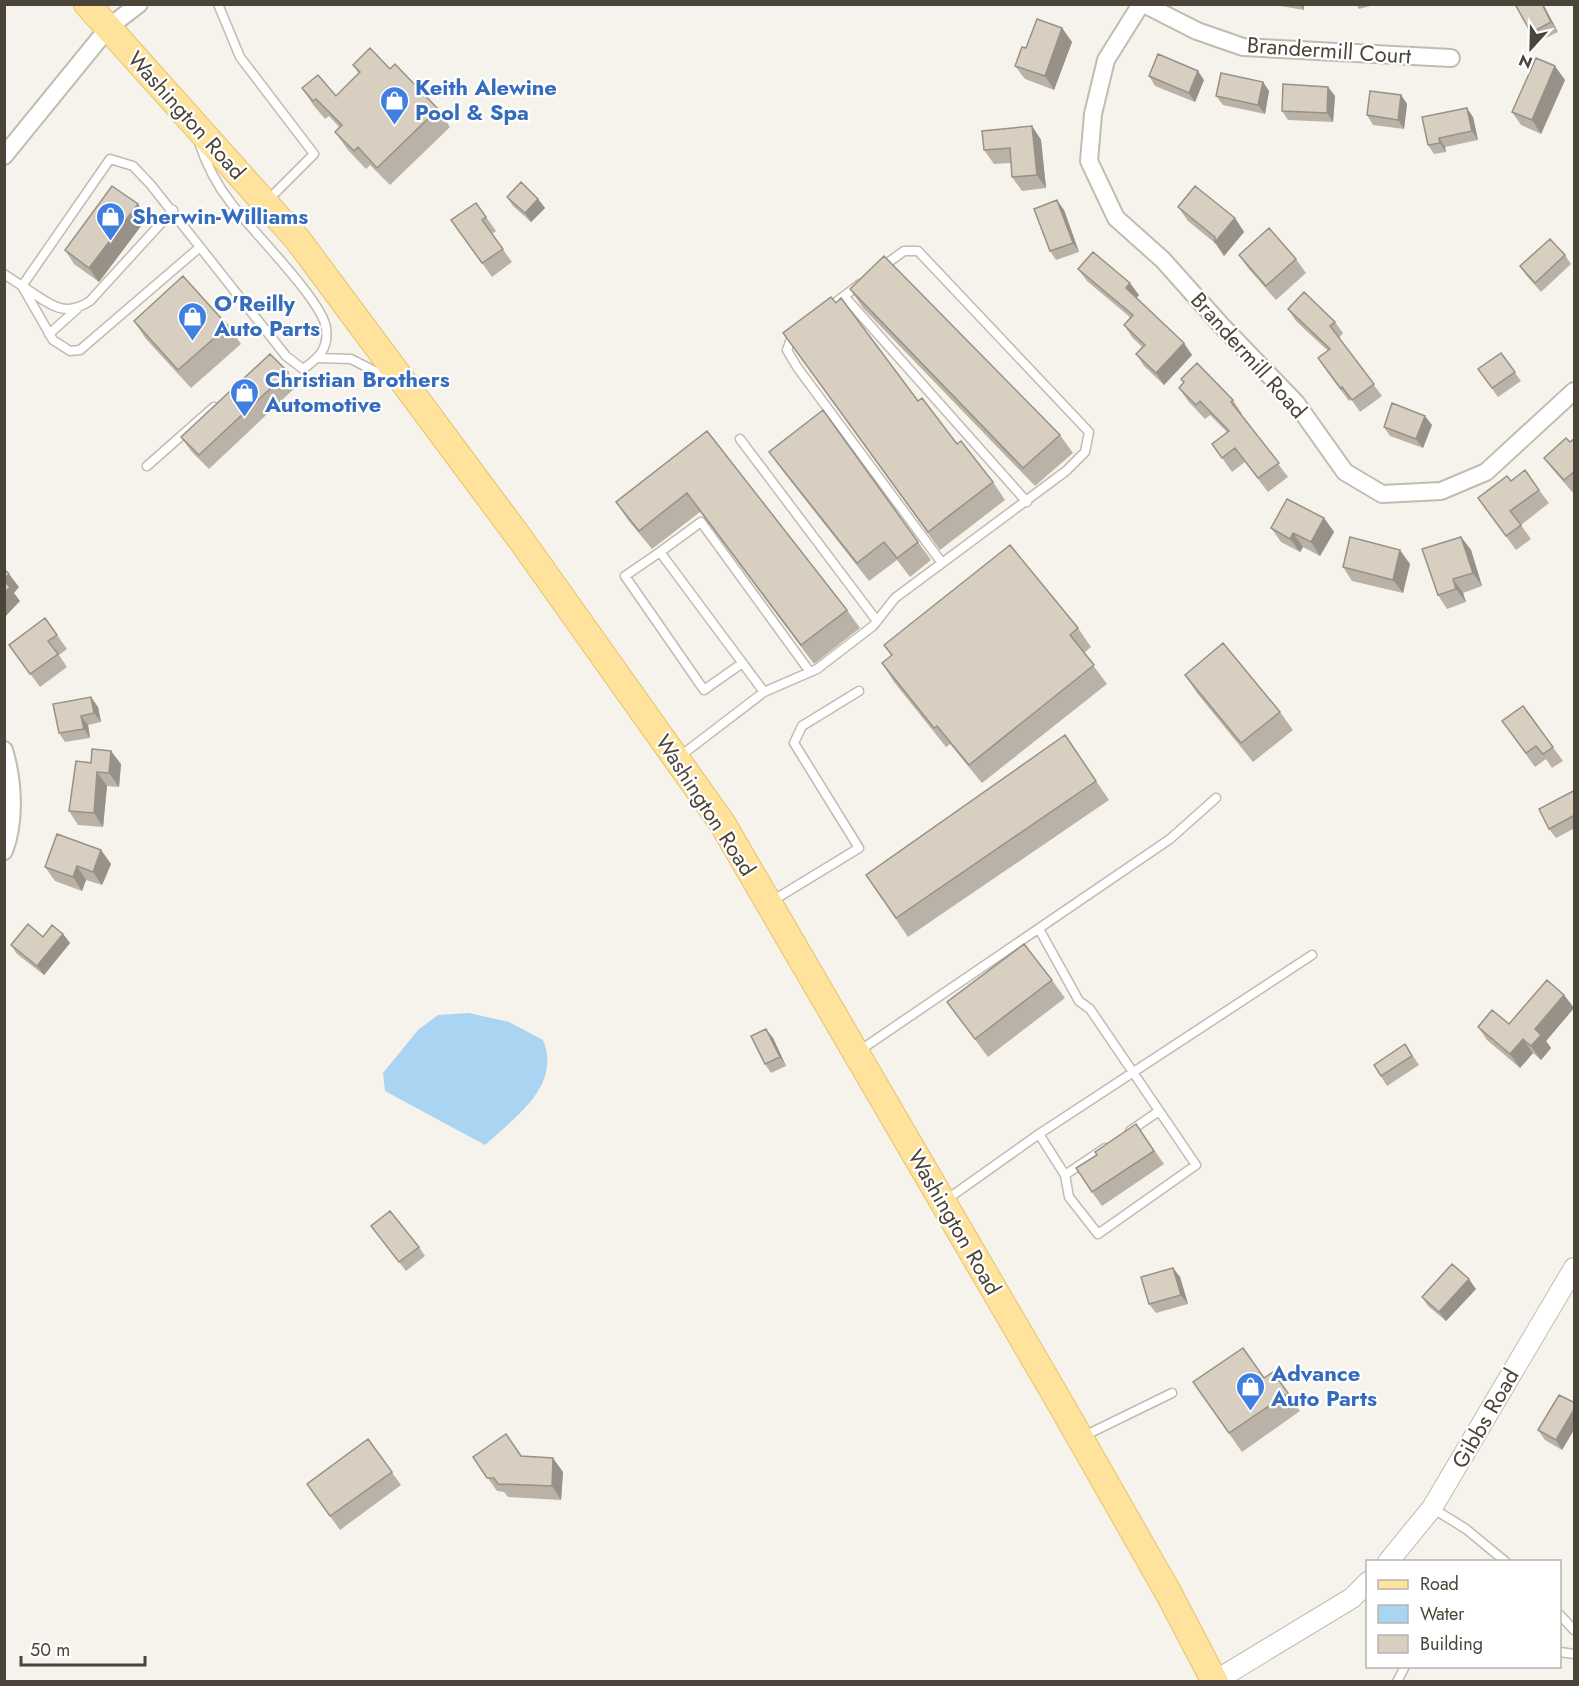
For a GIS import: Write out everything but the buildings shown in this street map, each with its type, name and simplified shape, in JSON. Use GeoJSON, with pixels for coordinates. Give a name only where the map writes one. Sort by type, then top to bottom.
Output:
{"type":"FeatureCollection","features":[{"type":"Feature","properties":{"kind":"main road","name":"Washington Road"},"geometry":{"type":"LineString","coordinates":[[87,4],[298,240],[521,540],[722,823],[1080,1438],[1169,1594],[1215,1681]]}},
{"type":"Feature","properties":{"kind":"street"},"geometry":{"type":"LineString","coordinates":[[4,156],[109,27],[139,4]]}},
{"type":"Feature","properties":{"kind":"street","name":"Brandermill Court"},"geometry":{"type":"LineString","coordinates":[[1143,4],[1197,31],[1243,47],[1451,58]]}},
{"type":"Feature","properties":{"kind":"street","name":"Brandermill Road"},"geometry":{"type":"LineString","coordinates":[[1143,4],[1106,60],[1093,114],[1089,161],[1116,218],[1163,260],[1296,403],[1345,472],[1382,494],[1441,491],[1486,472],[1575,391]]}},
{"type":"Feature","properties":{"kind":"street"},"geometry":{"type":"LineString","coordinates":[[4,750],[10,771],[11,810],[4,851]]}},
{"type":"Feature","properties":{"kind":"street","name":"Gibbs Road"},"geometry":{"type":"LineString","coordinates":[[1390,1560],[1432,1508],[1575,1268]]}},
{"type":"Feature","properties":{"kind":"street"},"geometry":{"type":"LineString","coordinates":[[1215,1681],[1342,1604],[1366,1584]]}},
{"type":"Feature","properties":{"kind":"lane"},"geometry":{"type":"LineString","coordinates":[[218,4],[240,57],[314,154],[265,203]]}},
{"type":"Feature","properties":{"kind":"lane"},"geometry":{"type":"LineString","coordinates":[[22,286],[110,159],[133,166],[173,210],[280,349],[303,369],[319,358],[325,348],[326,328],[322,316],[302,287],[230,203],[207,166],[192,121]]}},
{"type":"Feature","properties":{"kind":"lane"},"geometry":{"type":"LineString","coordinates":[[49,334],[77,309],[90,301],[173,210]]}},
{"type":"Feature","properties":{"kind":"lane"},"geometry":{"type":"LineString","coordinates":[[22,286],[49,334],[59,346],[70,351],[80,350],[200,247]]}},
{"type":"Feature","properties":{"kind":"lane"},"geometry":{"type":"LineString","coordinates":[[676,759],[764,692],[810,672],[877,621],[895,597],[1027,502],[1066,471],[1085,452],[1089,432],[918,251],[904,251],[878,271]]}},
{"type":"Feature","properties":{"kind":"lane"},"geometry":{"type":"LineString","coordinates":[[4,274],[59,309],[77,309]]}},
{"type":"Feature","properties":{"kind":"lane"},"geometry":{"type":"LineString","coordinates":[[817,316],[869,277]]}},
{"type":"Feature","properties":{"kind":"lane"},"geometry":{"type":"LineString","coordinates":[[844,296],[1027,502]]}},
{"type":"Feature","properties":{"kind":"lane"},"geometry":{"type":"LineString","coordinates":[[800,329],[791,336],[788,350],[797,367],[942,563]]}},
{"type":"Feature","properties":{"kind":"lane"},"geometry":{"type":"LineString","coordinates":[[271,357],[280,349]]}},
{"type":"Feature","properties":{"kind":"lane"},"geometry":{"type":"LineString","coordinates":[[319,358],[351,359],[409,389]]}},
{"type":"Feature","properties":{"kind":"lane"},"geometry":{"type":"LineString","coordinates":[[147,466],[218,404]]}},
{"type":"Feature","properties":{"kind":"lane"},"geometry":{"type":"LineString","coordinates":[[740,439],[877,621]]}},
{"type":"Feature","properties":{"kind":"lane"},"geometry":{"type":"LineString","coordinates":[[741,664],[704,690],[625,576],[701,522],[810,672]]}},
{"type":"Feature","properties":{"kind":"lane"},"geometry":{"type":"LineString","coordinates":[[660,552],[764,692]]}},
{"type":"Feature","properties":{"kind":"lane"},"geometry":{"type":"LineString","coordinates":[[769,903],[859,848],[794,743],[802,726],[859,691]]}},
{"type":"Feature","properties":{"kind":"lane"},"geometry":{"type":"LineString","coordinates":[[856,1053],[1170,839],[1216,798]]}},
{"type":"Feature","properties":{"kind":"lane"},"geometry":{"type":"LineString","coordinates":[[1039,929],[1079,1001],[1090,1009],[1196,1165],[1098,1233],[1069,1197],[1065,1175],[1039,1134]]}},
{"type":"Feature","properties":{"kind":"lane"},"geometry":{"type":"LineString","coordinates":[[943,1202],[1039,1134],[1312,955]]}},
{"type":"Feature","properties":{"kind":"lane"},"geometry":{"type":"LineString","coordinates":[[1121,1137],[1159,1111]]}},
{"type":"Feature","properties":{"kind":"lane"},"geometry":{"type":"LineString","coordinates":[[1065,1175],[1112,1143]]}},
{"type":"Feature","properties":{"kind":"lane"},"geometry":{"type":"LineString","coordinates":[[1080,1438],[1172,1393]]}},
{"type":"Feature","properties":{"kind":"lane"},"geometry":{"type":"LineString","coordinates":[[1432,1508],[1466,1529],[1504,1560]]}},
{"type":"Feature","properties":{"kind":"lane"},"geometry":{"type":"LineString","coordinates":[[1561,1616],[1575,1630]]}},
{"type":"Feature","properties":{"kind":"lane"},"geometry":{"type":"LineString","coordinates":[[1396,1682],[1404,1668]]}},
{"type":"Feature","properties":{"kind":"water"},"geometry":{"type":"Polygon","coordinates":[[[469,1013],[509,1022],[543,1040],[547,1057],[546,1072],[541,1086],[532,1099],[522,1112],[485,1145],[385,1091],[383,1073],[418,1030],[438,1015],[469,1013]]]}},
{"type":"Feature","properties":{"kind":"place","name":"Keith Alewine Pool & Spa"},"geometry":{"type":"Point","coordinates":[394,126]}},
{"type":"Feature","properties":{"kind":"place","name":"Sherwin-Williams"},"geometry":{"type":"Point","coordinates":[111,242]}},
{"type":"Feature","properties":{"kind":"place","name":"O'Reilly Auto Parts"},"geometry":{"type":"Point","coordinates":[193,342]}},
{"type":"Feature","properties":{"kind":"place","name":"Christian Brothers Automotive"},"geometry":{"type":"Point","coordinates":[244,418]}},
{"type":"Feature","properties":{"kind":"place","name":"Advance Auto Parts"},"geometry":{"type":"Point","coordinates":[1250,1412]}}]}
